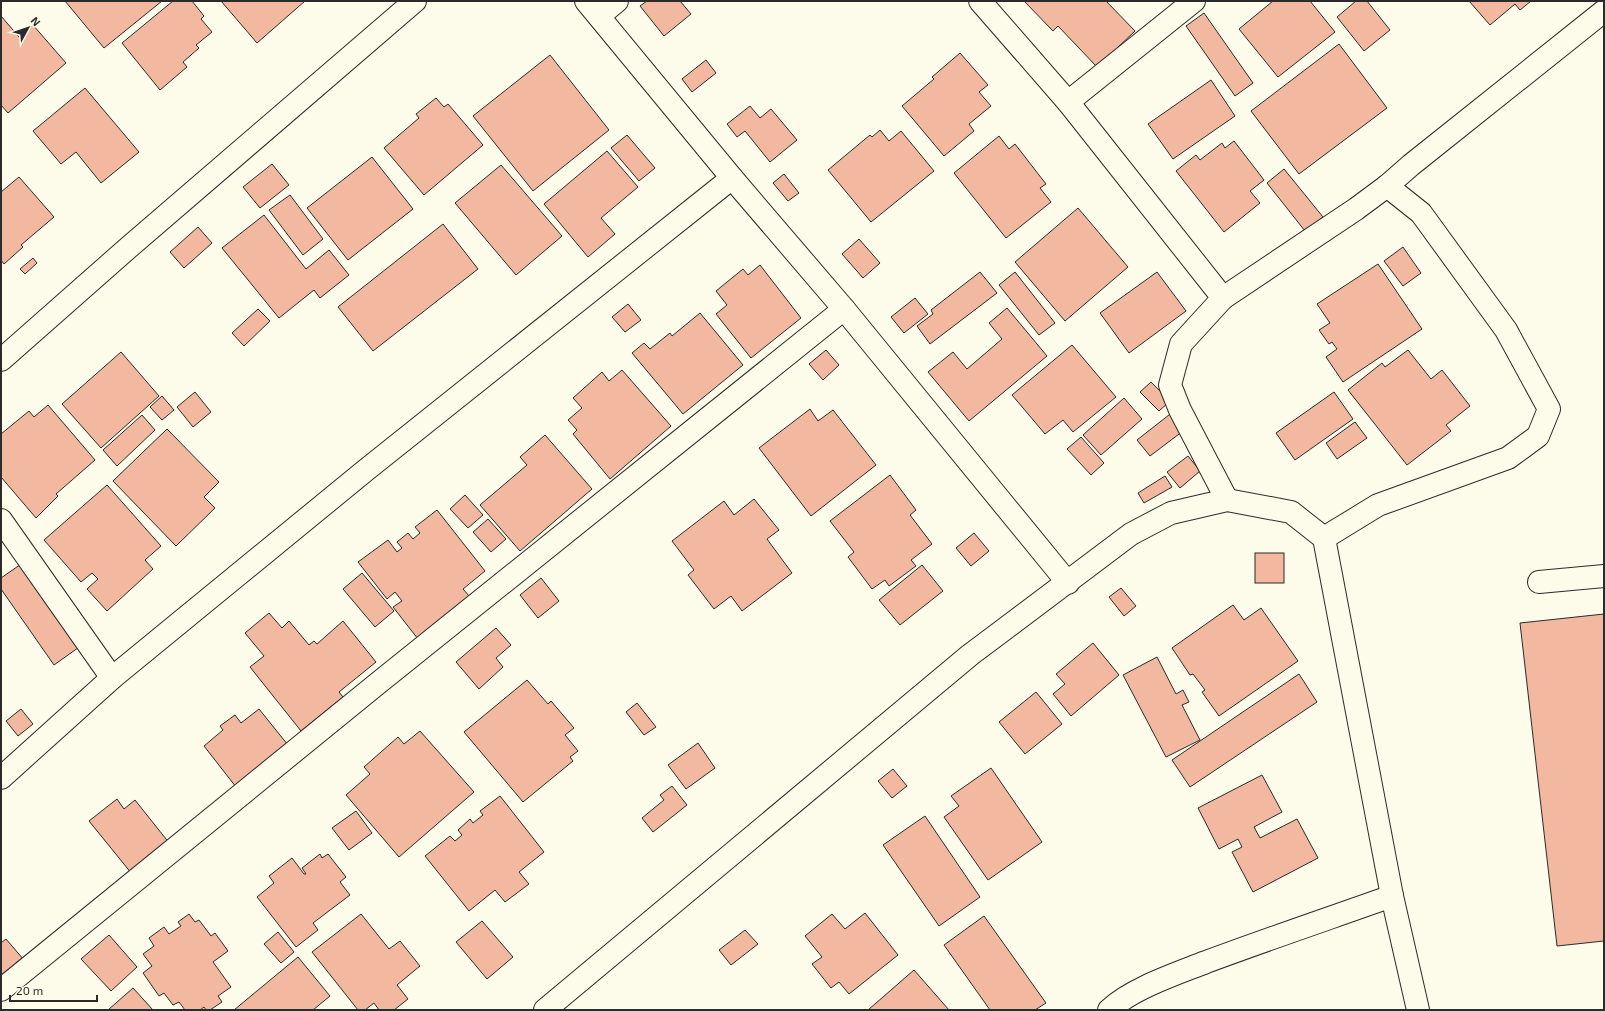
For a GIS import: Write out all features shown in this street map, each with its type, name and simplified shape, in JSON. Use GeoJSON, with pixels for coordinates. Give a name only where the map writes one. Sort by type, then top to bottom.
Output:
{"type":"FeatureCollection","features":[{"type":"Feature","properties":{"kind":"street"},"geometry":{"type":"LineString","coordinates":[[1,360],[128,248],[415,1]]}},
{"type":"Feature","properties":{"kind":"street"},"geometry":{"type":"LineString","coordinates":[[617,1],[593,8],[732,178],[844,309],[1068,583]]}},
{"type":"Feature","properties":{"kind":"street"},"geometry":{"type":"LineString","coordinates":[[980,1],[1068,102],[1223,298]]}},
{"type":"Feature","properties":{"kind":"street"},"geometry":{"type":"LineString","coordinates":[[1068,102],[1194,1]]}},
{"type":"Feature","properties":{"kind":"street"},"geometry":{"type":"LineString","coordinates":[[1227,500],[1180,410],[1170,385],[1181,344],[1223,298],[1356,209],[1387,186],[1411,165],[1604,11]]}},
{"type":"Feature","properties":{"kind":"street"},"geometry":{"type":"LineString","coordinates":[[1,778],[112,678],[360,475],[732,178]]}},
{"type":"Feature","properties":{"kind":"street"},"geometry":{"type":"LineString","coordinates":[[1324,538],[1378,505],[1508,458],[1538,436],[1549,409],[1506,330],[1421,213],[1387,186]]}},
{"type":"Feature","properties":{"kind":"street"},"geometry":{"type":"LineString","coordinates":[[1,990],[376,684],[844,309]]}},
{"type":"Feature","properties":{"kind":"street"},"geometry":{"type":"LineString","coordinates":[[546,1010],[970,655],[1068,583],[1102,555],[1131,534],[1171,513],[1227,500],[1291,512],[1324,538],[1392,896],[1418,1010]]}},
{"type":"Feature","properties":{"kind":"street"},"geometry":{"type":"LineString","coordinates":[[1,520],[112,678]]}},
{"type":"Feature","properties":{"kind":"street"},"geometry":{"type":"LineString","coordinates":[[1539,582],[1604,576]]}},
{"type":"Feature","properties":{"kind":"street"},"geometry":{"type":"LineString","coordinates":[[1108,1010],[1115,1004],[1160,980],[1250,945],[1392,896]]}},
{"type":"Feature","properties":{"kind":"building"},"geometry":{"type":"Polygon","coordinates":[[[65,1],[162,1],[104,48],[65,1]]]}},
{"type":"Feature","properties":{"kind":"building"},"geometry":{"type":"Polygon","coordinates":[[[173,1],[192,1],[204,16],[201,19],[212,32],[196,45],[199,48],[183,62],[187,67],[160,90],[122,43],[173,1]]]}},
{"type":"Feature","properties":{"kind":"building"},"geometry":{"type":"Polygon","coordinates":[[[221,1],[305,1],[257,43],[221,1]]]}},
{"type":"Feature","properties":{"kind":"building"},"geometry":{"type":"Polygon","coordinates":[[[647,1],[680,1],[691,14],[664,36],[640,6],[647,1]]]}},
{"type":"Feature","properties":{"kind":"building"},"geometry":{"type":"Polygon","coordinates":[[[1024,1],[1106,1],[1135,31],[1097,67],[1058,26],[1053,31],[1024,1]]]}},
{"type":"Feature","properties":{"kind":"building"},"geometry":{"type":"Polygon","coordinates":[[[1273,1],[1310,1],[1335,32],[1278,77],[1239,29],[1273,1]]]}},
{"type":"Feature","properties":{"kind":"building"},"geometry":{"type":"Polygon","coordinates":[[[1356,1],[1367,1],[1390,30],[1364,51],[1337,17],[1356,1]]]}},
{"type":"Feature","properties":{"kind":"building"},"geometry":{"type":"Polygon","coordinates":[[[1469,1],[1531,1],[1520,10],[1515,4],[1490,25],[1469,1]]]}},
{"type":"Feature","properties":{"kind":"building"},"geometry":{"type":"Polygon","coordinates":[[[1204,13],[1253,83],[1235,96],[1186,26],[1204,13]]]}},
{"type":"Feature","properties":{"kind":"building"},"geometry":{"type":"Polygon","coordinates":[[[1,16],[19,37],[33,25],[66,63],[8,113],[1,105],[1,16]]]}},
{"type":"Feature","properties":{"kind":"building"},"geometry":{"type":"Polygon","coordinates":[[[1339,44],[1387,108],[1299,174],[1251,111],[1339,44]]]}},
{"type":"Feature","properties":{"kind":"building"},"geometry":{"type":"Polygon","coordinates":[[[960,53],[988,85],[979,92],[991,106],[969,124],[974,131],[944,156],[902,106],[934,79],[932,77],[960,53]]]}},
{"type":"Feature","properties":{"kind":"building"},"geometry":{"type":"Polygon","coordinates":[[[550,55],[609,130],[533,191],[473,116],[550,55]]]}},
{"type":"Feature","properties":{"kind":"building"},"geometry":{"type":"Polygon","coordinates":[[[706,60],[716,73],[692,92],[682,79],[706,60]]]}},
{"type":"Feature","properties":{"kind":"building"},"geometry":{"type":"Polygon","coordinates":[[[1211,80],[1235,116],[1173,159],[1148,124],[1211,80]]]}},
{"type":"Feature","properties":{"kind":"building"},"geometry":{"type":"Polygon","coordinates":[[[85,88],[139,152],[101,183],[76,152],[61,164],[33,131],[85,88]]]}},
{"type":"Feature","properties":{"kind":"building"},"geometry":{"type":"Polygon","coordinates":[[[436,98],[444,107],[448,104],[483,145],[424,195],[384,148],[419,118],[416,114],[436,98]]]}},
{"type":"Feature","properties":{"kind":"building"},"geometry":{"type":"Polygon","coordinates":[[[750,106],[760,118],[771,109],[797,140],[770,162],[745,131],[737,137],[727,124],[750,106]]]}},
{"type":"Feature","properties":{"kind":"building"},"geometry":{"type":"Polygon","coordinates":[[[880,130],[889,141],[901,131],[934,171],[871,222],[828,170],[870,135],[872,137],[880,130]]]}},
{"type":"Feature","properties":{"kind":"building"},"geometry":{"type":"Polygon","coordinates":[[[627,135],[655,168],[639,181],[611,148],[627,135]]]}},
{"type":"Feature","properties":{"kind":"building"},"geometry":{"type":"Polygon","coordinates":[[[999,136],[1009,149],[1015,144],[1046,184],[1040,188],[1051,202],[1006,238],[954,173],[999,136]]]}},
{"type":"Feature","properties":{"kind":"building"},"geometry":{"type":"Polygon","coordinates":[[[1234,141],[1264,180],[1250,191],[1260,203],[1224,232],[1176,171],[1196,155],[1200,160],[1222,143],[1225,148],[1234,141]]]}},
{"type":"Feature","properties":{"kind":"building"},"geometry":{"type":"Polygon","coordinates":[[[607,151],[638,187],[601,218],[615,234],[588,257],[544,204],[607,151]]]}},
{"type":"Feature","properties":{"kind":"building"},"geometry":{"type":"Polygon","coordinates":[[[372,157],[413,209],[348,260],[307,208],[372,157]]]}},
{"type":"Feature","properties":{"kind":"building"},"geometry":{"type":"Polygon","coordinates":[[[272,164],[289,185],[260,208],[243,187],[272,164]]]}},
{"type":"Feature","properties":{"kind":"building"},"geometry":{"type":"Polygon","coordinates":[[[501,165],[562,236],[516,275],[455,203],[501,165]]]}},
{"type":"Feature","properties":{"kind":"building"},"geometry":{"type":"Polygon","coordinates":[[[1284,169],[1323,217],[1305,231],[1267,183],[1284,169]]]}},
{"type":"Feature","properties":{"kind":"building"},"geometry":{"type":"Polygon","coordinates":[[[784,174],[799,193],[788,201],[773,183],[784,174]]]}},
{"type":"Feature","properties":{"kind":"building"},"geometry":{"type":"Polygon","coordinates":[[[19,177],[54,217],[21,245],[23,247],[4,264],[1,260],[1,192],[19,177]]]}},
{"type":"Feature","properties":{"kind":"building"},"geometry":{"type":"Polygon","coordinates":[[[290,195],[323,239],[303,255],[269,210],[290,195]]]}},
{"type":"Feature","properties":{"kind":"building"},"geometry":{"type":"Polygon","coordinates":[[[1078,208],[1128,267],[1065,321],[1015,262],[1078,208]]]}},
{"type":"Feature","properties":{"kind":"building"},"geometry":{"type":"Polygon","coordinates":[[[264,215],[306,269],[329,250],[349,275],[320,298],[314,290],[279,318],[222,248],[264,215]]]}},
{"type":"Feature","properties":{"kind":"building"},"geometry":{"type":"Polygon","coordinates":[[[443,224],[478,269],[373,351],[338,307],[443,224]]]}},
{"type":"Feature","properties":{"kind":"building"},"geometry":{"type":"Polygon","coordinates":[[[198,227],[212,243],[184,268],[170,252],[198,227]]]}},
{"type":"Feature","properties":{"kind":"building"},"geometry":{"type":"Polygon","coordinates":[[[859,239],[880,263],[863,278],[842,254],[859,239]]]}},
{"type":"Feature","properties":{"kind":"building"},"geometry":{"type":"Polygon","coordinates":[[[1403,247],[1421,273],[1403,286],[1384,261],[1403,247]]]}},
{"type":"Feature","properties":{"kind":"building"},"geometry":{"type":"Polygon","coordinates":[[[33,258],[37,263],[25,274],[20,269],[33,258]]]}},
{"type":"Feature","properties":{"kind":"building"},"geometry":{"type":"Polygon","coordinates":[[[1378,264],[1422,329],[1343,382],[1326,357],[1337,349],[1332,342],[1329,344],[1319,330],[1330,323],[1317,304],[1378,264]]]}},
{"type":"Feature","properties":{"kind":"building"},"geometry":{"type":"Polygon","coordinates":[[[760,265],[801,318],[751,358],[716,314],[727,305],[716,291],[743,269],[748,275],[760,265]]]}},
{"type":"Feature","properties":{"kind":"building"},"geometry":{"type":"Polygon","coordinates":[[[980,272],[997,293],[930,344],[917,326],[933,314],[931,310],[980,272]]]}},
{"type":"Feature","properties":{"kind":"building"},"geometry":{"type":"Polygon","coordinates":[[[1015,272],[1055,323],[1039,335],[999,285],[1015,272]]]}},
{"type":"Feature","properties":{"kind":"building"},"geometry":{"type":"Polygon","coordinates":[[[1157,272],[1186,311],[1129,353],[1100,313],[1157,272]]]}},
{"type":"Feature","properties":{"kind":"building"},"geometry":{"type":"Polygon","coordinates":[[[915,298],[928,314],[904,333],[891,317],[915,298]]]}},
{"type":"Feature","properties":{"kind":"building"},"geometry":{"type":"Polygon","coordinates":[[[628,304],[641,320],[625,332],[612,317],[628,304]]]}},
{"type":"Feature","properties":{"kind":"building"},"geometry":{"type":"Polygon","coordinates":[[[1007,308],[1047,356],[969,421],[928,372],[953,352],[967,369],[1002,339],[989,323],[1007,308]]]}},
{"type":"Feature","properties":{"kind":"building"},"geometry":{"type":"Polygon","coordinates":[[[258,309],[270,321],[244,346],[232,333],[258,309]]]}},
{"type":"Feature","properties":{"kind":"building"},"geometry":{"type":"Polygon","coordinates":[[[700,313],[743,365],[683,414],[632,353],[644,343],[650,349],[670,333],[672,336],[700,313]]]}},
{"type":"Feature","properties":{"kind":"building"},"geometry":{"type":"Polygon","coordinates":[[[1072,345],[1116,397],[1073,432],[1063,420],[1045,434],[1012,395],[1072,345]]]}},
{"type":"Feature","properties":{"kind":"building"},"geometry":{"type":"Polygon","coordinates":[[[826,350],[839,365],[823,380],[809,364],[826,350]]]}},
{"type":"Feature","properties":{"kind":"building"},"geometry":{"type":"Polygon","coordinates":[[[1408,350],[1431,379],[1442,370],[1470,406],[1446,425],[1451,431],[1407,465],[1348,390],[1382,363],[1385,367],[1408,350]]]}},
{"type":"Feature","properties":{"kind":"building"},"geometry":{"type":"Polygon","coordinates":[[[121,352],[159,396],[101,448],[62,404],[121,352]]]}},
{"type":"Feature","properties":{"kind":"building"},"geometry":{"type":"Polygon","coordinates":[[[622,370],[671,426],[610,479],[573,434],[577,430],[568,420],[582,408],[573,398],[602,372],[609,381],[622,370]]]}},
{"type":"Feature","properties":{"kind":"building"},"geometry":{"type":"Polygon","coordinates":[[[1151,382],[1170,401],[1159,411],[1140,392],[1151,382]]]}},
{"type":"Feature","properties":{"kind":"building"},"geometry":{"type":"Polygon","coordinates":[[[195,392],[211,412],[193,427],[177,407],[195,392]]]}},
{"type":"Feature","properties":{"kind":"building"},"geometry":{"type":"Polygon","coordinates":[[[1334,392],[1353,419],[1295,460],[1276,433],[1334,392]]]}},
{"type":"Feature","properties":{"kind":"building"},"geometry":{"type":"Polygon","coordinates":[[[162,396],[174,410],[162,420],[150,407],[162,396]]]}},
{"type":"Feature","properties":{"kind":"building"},"geometry":{"type":"Polygon","coordinates":[[[1124,398],[1142,419],[1101,455],[1083,435],[1124,398]]]}},
{"type":"Feature","properties":{"kind":"building"},"geometry":{"type":"Polygon","coordinates":[[[48,405],[95,460],[56,494],[58,496],[36,518],[1,477],[1,434],[29,411],[34,417],[48,405]]]}},
{"type":"Feature","properties":{"kind":"building"},"geometry":{"type":"Polygon","coordinates":[[[810,409],[818,421],[833,410],[876,465],[811,516],[759,448],[810,409]]]}},
{"type":"Feature","properties":{"kind":"building"},"geometry":{"type":"Polygon","coordinates":[[[1174,411],[1187,428],[1150,456],[1137,440],[1174,411]]]}},
{"type":"Feature","properties":{"kind":"building"},"geometry":{"type":"Polygon","coordinates":[[[142,415],[155,430],[117,466],[103,450],[142,415]]]}},
{"type":"Feature","properties":{"kind":"building"},"geometry":{"type":"Polygon","coordinates":[[[1355,422],[1367,438],[1337,459],[1326,443],[1355,422]]]}},
{"type":"Feature","properties":{"kind":"building"},"geometry":{"type":"Polygon","coordinates":[[[167,429],[219,482],[204,497],[215,508],[176,546],[113,481],[167,429]]]}},
{"type":"Feature","properties":{"kind":"building"},"geometry":{"type":"Polygon","coordinates":[[[545,435],[592,489],[520,551],[480,505],[527,465],[520,457],[545,435]]]}},
{"type":"Feature","properties":{"kind":"building"},"geometry":{"type":"Polygon","coordinates":[[[1081,437],[1104,463],[1091,475],[1067,449],[1081,437]]]}},
{"type":"Feature","properties":{"kind":"building"},"geometry":{"type":"Polygon","coordinates":[[[1188,456],[1200,471],[1180,488],[1167,472],[1188,456]]]}},
{"type":"Feature","properties":{"kind":"building"},"geometry":{"type":"Polygon","coordinates":[[[890,475],[916,510],[910,515],[932,544],[911,560],[916,566],[889,586],[885,580],[872,589],[848,557],[854,552],[830,521],[890,475]]]}},
{"type":"Feature","properties":{"kind":"building"},"geometry":{"type":"Polygon","coordinates":[[[1165,476],[1172,487],[1144,503],[1138,493],[1165,476]]]}},
{"type":"Feature","properties":{"kind":"building"},"geometry":{"type":"Polygon","coordinates":[[[107,485],[161,546],[145,560],[153,569],[107,611],[87,589],[98,579],[92,573],[81,582],[44,540],[107,485]]]}},
{"type":"Feature","properties":{"kind":"building"},"geometry":{"type":"Polygon","coordinates":[[[465,495],[483,515],[468,528],[450,509],[465,495]]]}},
{"type":"Feature","properties":{"kind":"building"},"geometry":{"type":"Polygon","coordinates":[[[754,499],[779,530],[767,539],[792,573],[742,611],[731,596],[714,609],[688,575],[694,570],[672,541],[724,501],[734,515],[754,499]]]}},
{"type":"Feature","properties":{"kind":"building"},"geometry":{"type":"Polygon","coordinates":[[[437,510],[485,571],[463,589],[470,597],[418,639],[393,607],[402,601],[395,592],[387,599],[358,562],[388,540],[397,552],[402,548],[397,542],[408,533],[413,539],[420,533],[415,527],[437,510]]]}},
{"type":"Feature","properties":{"kind":"building"},"geometry":{"type":"Polygon","coordinates":[[[488,519],[506,539],[491,552],[473,532],[488,519]]]}},
{"type":"Feature","properties":{"kind":"building"},"geometry":{"type":"Polygon","coordinates":[[[974,533],[989,551],[971,566],[956,548],[974,533]]]}},
{"type":"Feature","properties":{"kind":"building"},"geometry":{"type":"Polygon","coordinates":[[[1255,553],[1284,553],[1284,583],[1255,583],[1255,553]]]}},
{"type":"Feature","properties":{"kind":"building"},"geometry":{"type":"Polygon","coordinates":[[[24,562],[82,645],[54,665],[1,589],[1,578],[24,562]]]}},
{"type":"Feature","properties":{"kind":"building"},"geometry":{"type":"Polygon","coordinates":[[[922,565],[943,591],[900,625],[879,600],[922,565]]]}},
{"type":"Feature","properties":{"kind":"building"},"geometry":{"type":"Polygon","coordinates":[[[362,573],[394,611],[375,627],[343,589],[362,573]]]}},
{"type":"Feature","properties":{"kind":"building"},"geometry":{"type":"Polygon","coordinates":[[[541,578],[559,601],[538,618],[520,595],[541,578]]]}},
{"type":"Feature","properties":{"kind":"building"},"geometry":{"type":"Polygon","coordinates":[[[1121,588],[1136,606],[1124,616],[1109,597],[1121,588]]]}},
{"type":"Feature","properties":{"kind":"building"},"geometry":{"type":"Polygon","coordinates":[[[1233,605],[1244,620],[1261,608],[1298,661],[1219,716],[1202,692],[1205,690],[1193,674],[1190,675],[1172,648],[1233,605]]]}},
{"type":"Feature","properties":{"kind":"building"},"geometry":{"type":"Polygon","coordinates":[[[269,613],[282,628],[289,621],[309,645],[314,641],[317,644],[343,621],[376,662],[339,692],[343,697],[301,731],[250,667],[264,656],[245,633],[269,613]]]}},
{"type":"Feature","properties":{"kind":"building"},"geometry":{"type":"Polygon","coordinates":[[[1604,614],[1604,941],[1557,946],[1520,623],[1604,614]]]}},
{"type":"Feature","properties":{"kind":"building"},"geometry":{"type":"Polygon","coordinates":[[[496,628],[511,645],[496,658],[503,667],[479,689],[456,662],[496,628]]]}},
{"type":"Feature","properties":{"kind":"building"},"geometry":{"type":"Polygon","coordinates":[[[1093,643],[1119,675],[1071,716],[1053,694],[1065,684],[1056,674],[1093,643]]]}},
{"type":"Feature","properties":{"kind":"building"},"geometry":{"type":"Polygon","coordinates":[[[1157,657],[1176,694],[1183,690],[1189,702],[1182,705],[1200,740],[1166,757],[1123,675],[1157,657]]]}},
{"type":"Feature","properties":{"kind":"building"},"geometry":{"type":"Polygon","coordinates":[[[1299,674],[1317,702],[1190,787],[1172,760],[1299,674]]]}},
{"type":"Feature","properties":{"kind":"building"},"geometry":{"type":"Polygon","coordinates":[[[527,680],[548,704],[551,701],[574,728],[565,735],[578,751],[570,757],[573,761],[523,802],[464,732],[527,680]]]}},
{"type":"Feature","properties":{"kind":"building"},"geometry":{"type":"Polygon","coordinates":[[[1036,692],[1062,724],[1025,754],[999,722],[1036,692]]]}},
{"type":"Feature","properties":{"kind":"building"},"geometry":{"type":"Polygon","coordinates":[[[637,703],[656,727],[644,735],[626,712],[637,703]]]}},
{"type":"Feature","properties":{"kind":"building"},"geometry":{"type":"Polygon","coordinates":[[[21,709],[33,724],[18,736],[6,721],[21,709]]]}},
{"type":"Feature","properties":{"kind":"building"},"geometry":{"type":"Polygon","coordinates":[[[259,709],[288,745],[236,787],[204,746],[223,730],[220,726],[235,715],[241,723],[259,709]]]}},
{"type":"Feature","properties":{"kind":"building"},"geometry":{"type":"Polygon","coordinates":[[[420,731],[474,792],[399,857],[346,795],[370,774],[364,767],[398,737],[404,744],[420,731]]]}},
{"type":"Feature","properties":{"kind":"building"},"geometry":{"type":"Polygon","coordinates":[[[698,743],[715,768],[686,789],[668,765],[698,743]]]}},
{"type":"Feature","properties":{"kind":"building"},"geometry":{"type":"Polygon","coordinates":[[[991,768],[1042,842],[988,880],[944,817],[959,806],[951,796],[991,768]]]}},
{"type":"Feature","properties":{"kind":"building"},"geometry":{"type":"Polygon","coordinates":[[[893,769],[907,786],[892,798],[878,781],[893,769]]]}},
{"type":"Feature","properties":{"kind":"building"},"geometry":{"type":"Polygon","coordinates":[[[1262,775],[1282,812],[1254,827],[1260,838],[1297,819],[1318,858],[1253,892],[1232,852],[1242,847],[1238,839],[1219,849],[1198,808],[1262,775]]]}},
{"type":"Feature","properties":{"kind":"building"},"geometry":{"type":"Polygon","coordinates":[[[672,786],[687,805],[653,832],[642,818],[664,800],[660,795],[672,786]]]}},
{"type":"Feature","properties":{"kind":"building"},"geometry":{"type":"Polygon","coordinates":[[[500,796],[544,852],[519,872],[529,884],[505,902],[495,890],[469,911],[425,856],[450,836],[455,841],[462,835],[458,830],[470,819],[473,823],[483,815],[480,811],[500,796]]]}},
{"type":"Feature","properties":{"kind":"building"},"geometry":{"type":"Polygon","coordinates":[[[117,799],[124,809],[135,800],[170,844],[132,874],[89,821],[117,799]]]}},
{"type":"Feature","properties":{"kind":"building"},"geometry":{"type":"Polygon","coordinates":[[[356,811],[372,833],[349,850],[332,828],[356,811]]]}},
{"type":"Feature","properties":{"kind":"building"},"geometry":{"type":"Polygon","coordinates":[[[925,816],[980,897],[939,926],[883,845],[925,816]]]}},
{"type":"Feature","properties":{"kind":"building"},"geometry":{"type":"Polygon","coordinates":[[[320,854],[322,858],[328,854],[346,877],[340,882],[350,895],[313,923],[318,930],[296,947],[257,897],[274,883],[269,876],[292,858],[304,874],[306,874],[302,868],[320,854]]]}},
{"type":"Feature","properties":{"kind":"building"},"geometry":{"type":"Polygon","coordinates":[[[865,913],[898,955],[849,994],[839,982],[831,988],[812,964],[822,957],[805,936],[832,914],[845,929],[865,913]]]}},
{"type":"Feature","properties":{"kind":"building"},"geometry":{"type":"Polygon","coordinates":[[[189,914],[195,922],[199,920],[211,936],[215,933],[228,951],[213,962],[231,987],[218,996],[222,1002],[210,1010],[206,1010],[204,1007],[200,1010],[185,1010],[179,1002],[173,1005],[164,993],[159,996],[143,973],[152,966],[143,954],[154,946],[149,938],[164,927],[169,934],[181,926],[178,922],[189,914]]]}},
{"type":"Feature","properties":{"kind":"building"},"geometry":{"type":"Polygon","coordinates":[[[361,914],[389,949],[400,941],[420,966],[397,985],[408,999],[394,1010],[379,1010],[374,1003],[365,1010],[358,1010],[312,952],[361,914]]]}},
{"type":"Feature","properties":{"kind":"building"},"geometry":{"type":"Polygon","coordinates":[[[984,916],[1046,1003],[1035,1010],[990,1010],[944,945],[984,916]]]}},
{"type":"Feature","properties":{"kind":"building"},"geometry":{"type":"Polygon","coordinates":[[[482,921],[513,957],[487,979],[456,942],[482,921]]]}},
{"type":"Feature","properties":{"kind":"building"},"geometry":{"type":"Polygon","coordinates":[[[745,930],[758,944],[731,965],[719,950],[745,930]]]}},
{"type":"Feature","properties":{"kind":"building"},"geometry":{"type":"Polygon","coordinates":[[[278,932],[294,952],[281,963],[264,944],[278,932]]]}},
{"type":"Feature","properties":{"kind":"building"},"geometry":{"type":"Polygon","coordinates":[[[109,935],[137,967],[111,991],[81,959],[109,935]]]}},
{"type":"Feature","properties":{"kind":"building"},"geometry":{"type":"Polygon","coordinates":[[[6,939],[24,960],[1,979],[1,943],[6,939]]]}},
{"type":"Feature","properties":{"kind":"building"},"geometry":{"type":"Polygon","coordinates":[[[298,957],[330,996],[313,1010],[234,1010],[298,957]]]}},
{"type":"Feature","properties":{"kind":"building"},"geometry":{"type":"Polygon","coordinates":[[[914,970],[949,1010],[868,1010],[914,970]]]}},
{"type":"Feature","properties":{"kind":"building"},"geometry":{"type":"Polygon","coordinates":[[[133,988],[153,1010],[108,1010],[133,988]]]}}]}
